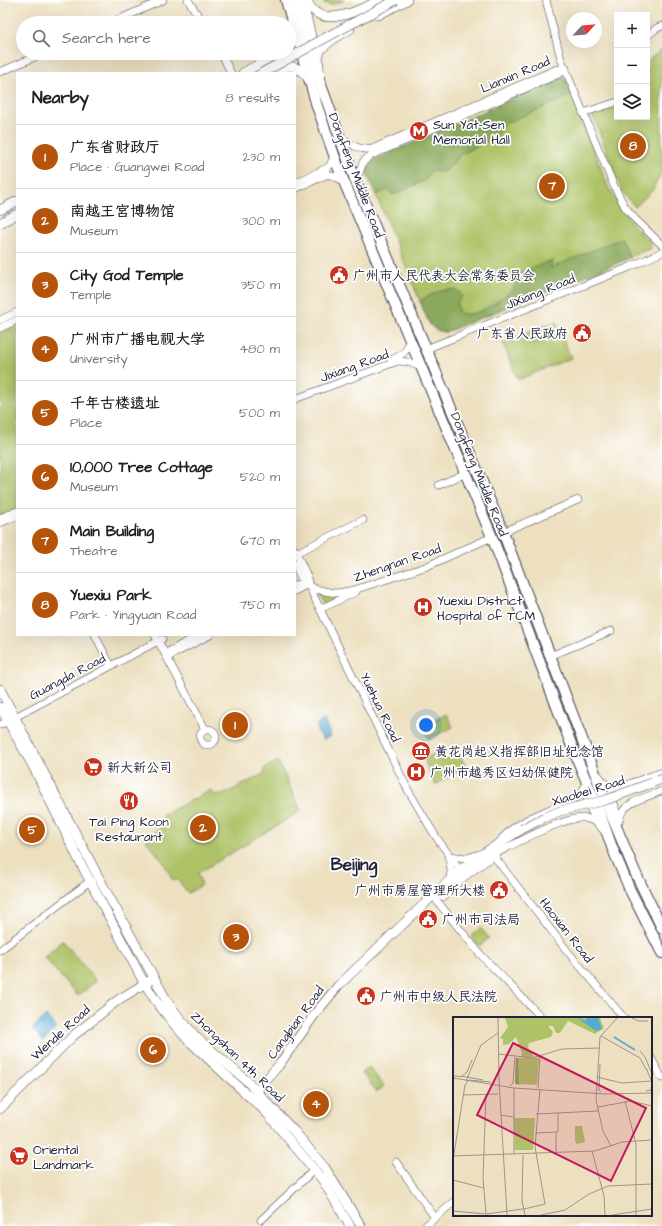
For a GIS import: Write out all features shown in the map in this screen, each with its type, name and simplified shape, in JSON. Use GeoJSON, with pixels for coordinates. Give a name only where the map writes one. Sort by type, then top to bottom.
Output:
{"type":"FeatureCollection","features":[{"type":"Feature","properties":{"kind":"highway","name":"Dongfeng Middle Road"},"geometry":{"type":"LineString","coordinates":[[286,0],[291,16]]}},
{"type":"Feature","properties":{"kind":"highway","name":"Dongfeng Middle Road"},"geometry":{"type":"LineString","coordinates":[[296,0],[310,52],[356,182],[503,532],[618,831],[635,872],[662,928]]}},
{"type":"Feature","properties":{"kind":"highway","name":"Dongfeng Middle Road"},"geometry":{"type":"LineString","coordinates":[[296,33],[309,80],[344,185],[492,537],[630,890],[662,954]]}},
{"type":"Feature","properties":{"kind":"main road"},"geometry":{"type":"LineString","coordinates":[[302,0],[321,83]]}},
{"type":"Feature","properties":{"kind":"main road"},"geometry":{"type":"LineString","coordinates":[[306,0],[312,10],[320,15],[330,17],[351,14],[380,0]]}},
{"type":"Feature","properties":{"kind":"main road"},"geometry":{"type":"LineString","coordinates":[[296,51],[389,0]]}},
{"type":"Feature","properties":{"kind":"main road"},"geometry":{"type":"LineString","coordinates":[[296,54],[396,0]]}},
{"type":"Feature","properties":{"kind":"main road"},"geometry":{"type":"LineString","coordinates":[[321,83],[318,59],[320,50],[333,39],[406,0]]}},
{"type":"Feature","properties":{"kind":"main road"},"geometry":{"type":"LineString","coordinates":[[245,72],[266,60]]}},
{"type":"Feature","properties":{"kind":"main road"},"geometry":{"type":"LineString","coordinates":[[257,72],[279,60]]}},
{"type":"Feature","properties":{"kind":"main road"},"geometry":{"type":"LineString","coordinates":[[264,72],[286,60]]}},
{"type":"Feature","properties":{"kind":"main road"},"geometry":{"type":"LineString","coordinates":[[275,72],[284,67],[292,66],[299,68],[309,80]]}},
{"type":"Feature","properties":{"kind":"main road"},"geometry":{"type":"LineString","coordinates":[[0,210],[16,202]]}},
{"type":"Feature","properties":{"kind":"main road"},"geometry":{"type":"LineString","coordinates":[[0,224],[16,215]]}},
{"type":"Feature","properties":{"kind":"main road"},"geometry":{"type":"LineString","coordinates":[[0,689],[7,721]]}},
{"type":"Feature","properties":{"kind":"main road"},"geometry":{"type":"LineString","coordinates":[[0,707],[61,814]]}},
{"type":"Feature","properties":{"kind":"main road","name":"Xiaobei Road"},"geometry":{"type":"LineString","coordinates":[[523,831],[556,813],[611,798],[662,779]]}},
{"type":"Feature","properties":{"kind":"main road","name":"Xiaobei Road"},"geometry":{"type":"LineString","coordinates":[[523,831],[560,816],[608,804],[662,784]]}},
{"type":"Feature","properties":{"kind":"main road","name":"Zhongshan 4th Road"},"geometry":{"type":"LineString","coordinates":[[61,814],[90,881],[144,982],[164,1012],[180,1032],[257,1094],[266,1112],[315,1169],[328,1187],[350,1226]]}},
{"type":"Feature","properties":{"kind":"main road","name":"Zhongshan 4th Road"},"geometry":{"type":"LineString","coordinates":[[61,814],[168,1003],[197,1038],[257,1094],[321,1162],[361,1226]]}},
{"type":"Feature","properties":{"kind":"main road","name":"Cangbian Road"},"geometry":{"type":"LineString","coordinates":[[257,1094],[315,1014],[338,986],[450,880],[523,831]]}},
{"type":"Feature","properties":{"kind":"main road","name":"Cangbian Road"},"geometry":{"type":"LineString","coordinates":[[257,1094],[290,1060],[320,1017],[341,991],[437,901],[462,873]]}},
{"type":"Feature","properties":{"kind":"main road"},"geometry":{"type":"LineString","coordinates":[[144,982],[153,977]]}},
{"type":"Feature","properties":{"kind":"main road","name":"Wende Road"},"geometry":{"type":"LineString","coordinates":[[0,1101],[73,1029],[116,994],[144,982]]}},
{"type":"Feature","properties":{"kind":"main road","name":"Wende Road"},"geometry":{"type":"LineString","coordinates":[[0,1109],[73,1036],[118,1000],[144,982]]}},
{"type":"Feature","properties":{"kind":"street"},"geometry":{"type":"LineString","coordinates":[[127,16],[163,0]]}},
{"type":"Feature","properties":{"kind":"street"},"geometry":{"type":"LineString","coordinates":[[188,0],[198,16]]}},
{"type":"Feature","properties":{"kind":"street"},"geometry":{"type":"LineString","coordinates":[[546,0],[561,59],[619,197],[635,219],[662,245]]}},
{"type":"Feature","properties":{"kind":"street"},"geometry":{"type":"LineString","coordinates":[[550,0],[566,60],[566,69]]}},
{"type":"Feature","properties":{"kind":"street"},"geometry":{"type":"LineString","coordinates":[[351,14],[344,22],[347,27],[352,28]]}},
{"type":"Feature","properties":{"kind":"street"},"geometry":{"type":"LineString","coordinates":[[650,34],[662,26]]}},
{"type":"Feature","properties":{"kind":"street"},"geometry":{"type":"LineString","coordinates":[[0,72],[28,60]]}},
{"type":"Feature","properties":{"kind":"street"},"geometry":{"type":"LineString","coordinates":[[224,60],[230,72]]}},
{"type":"Feature","properties":{"kind":"street","name":"Lianxin Road"},"geometry":{"type":"LineString","coordinates":[[339,135],[358,148],[366,150],[372,149],[557,68],[566,69]]}},
{"type":"Feature","properties":{"kind":"street","name":"Lianxin Road"},"geometry":{"type":"LineString","coordinates":[[356,182],[363,162],[370,156],[560,74],[566,69]]}},
{"type":"Feature","properties":{"kind":"street"},"geometry":{"type":"LineString","coordinates":[[583,113],[614,103]]}},
{"type":"Feature","properties":{"kind":"street"},"geometry":{"type":"LineString","coordinates":[[296,183],[329,167],[334,157]]}},
{"type":"Feature","properties":{"kind":"street"},"geometry":{"type":"LineString","coordinates":[[296,189],[328,174],[340,178],[344,185]]}},
{"type":"Feature","properties":{"kind":"street","name":"JiXiang Road"},"geometry":{"type":"LineString","coordinates":[[426,350],[623,270],[662,252]]}},
{"type":"Feature","properties":{"kind":"street"},"geometry":{"type":"LineString","coordinates":[[0,320],[16,312]]}},
{"type":"Feature","properties":{"kind":"street"},"geometry":{"type":"LineString","coordinates":[[0,328],[16,320]]}},
{"type":"Feature","properties":{"kind":"street","name":"Jixiang Road"},"geometry":{"type":"LineString","coordinates":[[296,394],[397,358],[407,350],[410,340]]}},
{"type":"Feature","properties":{"kind":"street","name":"Jixiang Road"},"geometry":{"type":"LineString","coordinates":[[296,399],[398,361],[408,362],[421,367]]}},
{"type":"Feature","properties":{"kind":"street"},"geometry":{"type":"LineString","coordinates":[[439,485],[466,473]]}},
{"type":"Feature","properties":{"kind":"street"},"geometry":{"type":"LineString","coordinates":[[503,532],[578,500]]}},
{"type":"Feature","properties":{"kind":"street"},"geometry":{"type":"LineString","coordinates":[[0,518],[16,511]]}},
{"type":"Feature","properties":{"kind":"street"},"geometry":{"type":"LineString","coordinates":[[0,524],[16,516]]}},
{"type":"Feature","properties":{"kind":"street"},"geometry":{"type":"LineString","coordinates":[[296,552],[363,520]]}},
{"type":"Feature","properties":{"kind":"street","name":"Zhengnan Road"},"geometry":{"type":"LineString","coordinates":[[308,584],[322,591],[338,593],[354,590],[425,567],[492,537]]}},
{"type":"Feature","properties":{"kind":"street","name":"Yuehua Road"},"geometry":{"type":"LineString","coordinates":[[296,552],[308,584],[402,778],[428,825],[448,856],[462,873]]}},
{"type":"Feature","properties":{"kind":"street","name":"Yuehua Road"},"geometry":{"type":"LineString","coordinates":[[296,566],[301,578],[308,584]]}},
{"type":"Feature","properties":{"kind":"street"},"geometry":{"type":"LineString","coordinates":[[296,585],[303,583],[308,584]]}},
{"type":"Feature","properties":{"kind":"street"},"geometry":{"type":"LineString","coordinates":[[320,609],[376,583]]}},
{"type":"Feature","properties":{"kind":"street"},"geometry":{"type":"LineString","coordinates":[[296,590],[308,584]]}},
{"type":"Feature","properties":{"kind":"street"},"geometry":{"type":"LineString","coordinates":[[550,656],[611,631]]}},
{"type":"Feature","properties":{"kind":"street"},"geometry":{"type":"LineString","coordinates":[[96,636],[111,666]]}},
{"type":"Feature","properties":{"kind":"street"},"geometry":{"type":"LineString","coordinates":[[168,654],[197,636]]}},
{"type":"Feature","properties":{"kind":"street"},"geometry":{"type":"LineString","coordinates":[[168,654],[208,636]]}},
{"type":"Feature","properties":{"kind":"street"},"geometry":{"type":"LineString","coordinates":[[159,638],[205,729]]}},
{"type":"Feature","properties":{"kind":"street","name":"Guangda Road"},"geometry":{"type":"LineString","coordinates":[[7,721],[111,666],[159,638]]}},
{"type":"Feature","properties":{"kind":"street","name":"Xiaobei Road"},"geometry":{"type":"LineString","coordinates":[[593,769],[609,788],[615,789],[662,772]]}},
{"type":"Feature","properties":{"kind":"street","name":"Cangbian Road"},"geometry":{"type":"LineString","coordinates":[[493,851],[505,835],[519,824],[539,813],[570,801],[582,793],[587,781]]}},
{"type":"Feature","properties":{"kind":"street"},"geometry":{"type":"LineString","coordinates":[[626,786],[623,793],[624,798],[628,802],[634,802]]}},
{"type":"Feature","properties":{"kind":"street","name":"Xiaobei Road"},"geometry":{"type":"LineString","coordinates":[[618,831],[620,816],[626,807],[634,802],[662,791]]}},
{"type":"Feature","properties":{"kind":"street"},"geometry":{"type":"LineString","coordinates":[[570,801],[577,801],[583,806],[583,812],[575,818]]}},
{"type":"Feature","properties":{"kind":"street","name":"Cangbian Road"},"geometry":{"type":"LineString","coordinates":[[493,851],[575,818],[586,818],[596,822],[608,836]]}},
{"type":"Feature","properties":{"kind":"street"},"geometry":{"type":"LineString","coordinates":[[450,880],[451,870],[448,856],[467,858],[493,851]]}},
{"type":"Feature","properties":{"kind":"street","name":"Haoxian Road"},"geometry":{"type":"LineString","coordinates":[[493,851],[568,952],[623,1017]]}},
{"type":"Feature","properties":{"kind":"street"},"geometry":{"type":"LineString","coordinates":[[0,950],[90,881]]}},
{"type":"Feature","properties":{"kind":"street"},"geometry":{"type":"LineString","coordinates":[[437,901],[480,954],[541,1017]]}},
{"type":"Feature","properties":{"kind":"street"},"geometry":{"type":"LineString","coordinates":[[652,1060],[662,1078]]}},
{"type":"Feature","properties":{"kind":"street"},"geometry":{"type":"LineString","coordinates":[[396,1162],[435,1218]]}},
{"type":"Feature","properties":{"kind":"street"},"geometry":{"type":"LineString","coordinates":[[261,1220],[315,1169]]}},
{"type":"Feature","properties":{"kind":"street"},"geometry":{"type":"LineString","coordinates":[[426,1226],[453,1203]]}},
{"type":"Feature","properties":{"kind":"green space"},"geometry":{"type":"Polygon","coordinates":[[[321,0],[344,0],[329,5],[321,0]]]}},
{"type":"Feature","properties":{"kind":"green space"},"geometry":{"type":"Polygon","coordinates":[[[662,49],[662,171],[652,191],[635,207],[622,191],[595,121],[589,112],[614,108],[614,120],[650,120],[650,59],[662,49]]]}},
{"type":"Feature","properties":{"kind":"green space","name":"Sun Yat-Sen Memorial Hall"},"geometry":{"type":"Polygon","coordinates":[[[563,76],[566,80],[609,189],[633,225],[650,242],[651,248],[446,332],[436,330],[430,325],[368,176],[368,165],[375,160],[563,76]]]}},
{"type":"Feature","properties":{"kind":"green space"},"geometry":{"type":"Polygon","coordinates":[[[563,76],[572,95],[507,123],[497,136],[460,155],[450,167],[442,172],[433,170],[425,180],[396,194],[392,194],[388,190],[376,195],[367,172],[368,165],[375,160],[563,76]]]}},
{"type":"Feature","properties":{"kind":"green space"},"geometry":{"type":"Polygon","coordinates":[[[622,238],[630,258],[446,332],[440,331],[432,326],[426,317],[420,301],[448,289],[454,290],[459,292],[462,296],[457,303],[458,311],[464,314],[471,314],[497,302],[511,291],[516,285],[519,274],[552,260],[551,268],[622,238]]]}},
{"type":"Feature","properties":{"kind":"green space"},"geometry":{"type":"Polygon","coordinates":[[[556,321],[571,358],[518,380],[503,343],[556,321]]]}},
{"type":"Feature","properties":{"kind":"green space"},"geometry":{"type":"Polygon","coordinates":[[[16,325],[16,508],[0,516],[0,333],[16,325]]]}},
{"type":"Feature","properties":{"kind":"green space"},"geometry":{"type":"Polygon","coordinates":[[[315,592],[329,596],[345,595],[323,605],[315,592]]]}},
{"type":"Feature","properties":{"kind":"green space"},"geometry":{"type":"Polygon","coordinates":[[[446,714],[453,727],[429,739],[423,727],[446,714]]]}},
{"type":"Feature","properties":{"kind":"green space"},"geometry":{"type":"Polygon","coordinates":[[[440,752],[443,760],[458,753],[466,766],[435,785],[424,759],[440,752]]]}},
{"type":"Feature","properties":{"kind":"green space"},"geometry":{"type":"Polygon","coordinates":[[[278,761],[301,811],[198,873],[202,885],[188,893],[177,879],[173,881],[164,863],[146,840],[164,825],[163,815],[211,790],[215,795],[227,793],[265,773],[265,768],[278,761]]]}},
{"type":"Feature","properties":{"kind":"green space"},"geometry":{"type":"Polygon","coordinates":[[[480,928],[489,938],[479,946],[471,936],[480,928]]]}},
{"type":"Feature","properties":{"kind":"green space"},"geometry":{"type":"Polygon","coordinates":[[[63,941],[96,981],[78,996],[44,957],[63,941]]]}},
{"type":"Feature","properties":{"kind":"green space"},"geometry":{"type":"Polygon","coordinates":[[[369,1067],[384,1086],[377,1092],[362,1073],[369,1067]]]}},
{"type":"Feature","properties":{"kind":"water"},"geometry":{"type":"Polygon","coordinates":[[[324,720],[331,736],[323,740],[317,731],[317,724],[324,720]]]}},
{"type":"Feature","properties":{"kind":"water"},"geometry":{"type":"Polygon","coordinates":[[[46,1016],[57,1028],[43,1041],[32,1029],[46,1016]]]}},
{"type":"Feature","properties":{"kind":"place","name":"Sun Yat-Sen Memorial Hall"},"geometry":{"type":"Point","coordinates":[419,131]}},
{"type":"Feature","properties":{"kind":"place","name":"Yuexiu Park"},"geometry":{"type":"Point","coordinates":[633,146]}},
{"type":"Feature","properties":{"kind":"place","name":"Main Building"},"geometry":{"type":"Point","coordinates":[552,186]}},
{"type":"Feature","properties":{"kind":"place","name":"广州市人民代表大会常务委员会"},"geometry":{"type":"Point","coordinates":[339,275]}},
{"type":"Feature","properties":{"kind":"place","name":"广东省人民政府"},"geometry":{"type":"Point","coordinates":[582,333]}},
{"type":"Feature","properties":{"kind":"place","name":"Yuexiu District Hospital of TCM"},"geometry":{"type":"Point","coordinates":[423,607]}},
{"type":"Feature","properties":{"kind":"place","name":"广东省财政厅"},"geometry":{"type":"Point","coordinates":[235,725]}},
{"type":"Feature","properties":{"kind":"place","name":"黄花岗起义指挥部旧址纪念馆"},"geometry":{"type":"Point","coordinates":[421,751]}},
{"type":"Feature","properties":{"kind":"place","name":"新大新公司"},"geometry":{"type":"Point","coordinates":[93,767]}},
{"type":"Feature","properties":{"kind":"place","name":"广州市越秀区妇幼保健院"},"geometry":{"type":"Point","coordinates":[416,772]}},
{"type":"Feature","properties":{"kind":"place","name":"Tai Ping Koon Restaurant"},"geometry":{"type":"Point","coordinates":[129,801]}},
{"type":"Feature","properties":{"kind":"place","name":"南越王宫博物馆"},"geometry":{"type":"Point","coordinates":[203,828]}},
{"type":"Feature","properties":{"kind":"place","name":"千年古楼遗址"},"geometry":{"type":"Point","coordinates":[32,830]}},
{"type":"Feature","properties":{"kind":"place","name":"广州市房屋管理所大楼"},"geometry":{"type":"Point","coordinates":[499,890]}},
{"type":"Feature","properties":{"kind":"place","name":"广州市司法局"},"geometry":{"type":"Point","coordinates":[428,919]}},
{"type":"Feature","properties":{"kind":"place","name":"City God Temple"},"geometry":{"type":"Point","coordinates":[236,937]}},
{"type":"Feature","properties":{"kind":"place","name":"广州市中级人民法院"},"geometry":{"type":"Point","coordinates":[366,996]}},
{"type":"Feature","properties":{"kind":"place","name":"10,000 Tree Cottage"},"geometry":{"type":"Point","coordinates":[153,1050]}},
{"type":"Feature","properties":{"kind":"place","name":"广州市广播电视大学"},"geometry":{"type":"Point","coordinates":[316,1104]}},
{"type":"Feature","properties":{"kind":"place","name":"Oriental Landmark"},"geometry":{"type":"Point","coordinates":[19,1156]}},
{"type":"Feature","properties":{"kind":"district","name":"Beijing"},"geometry":{"type":"Point","coordinates":[354,864]}}]}
